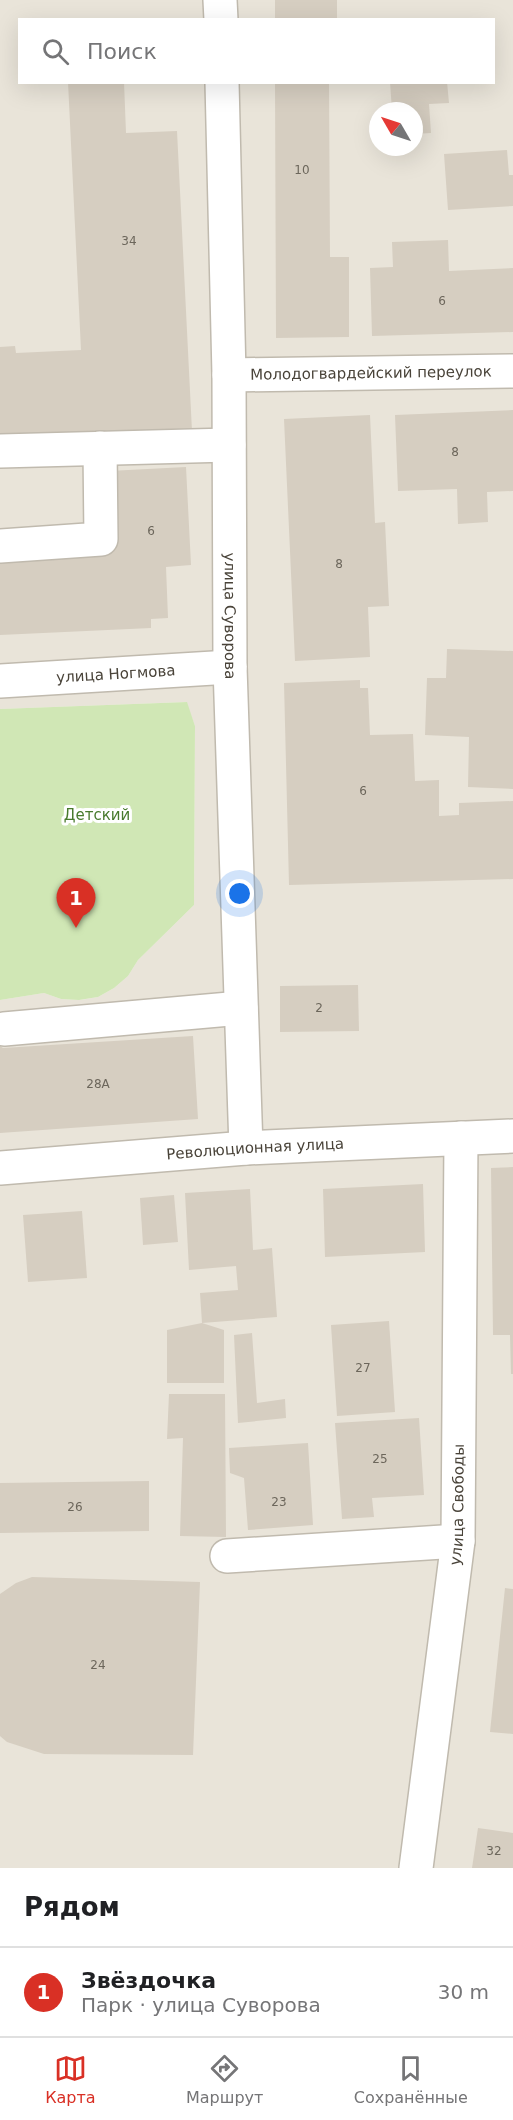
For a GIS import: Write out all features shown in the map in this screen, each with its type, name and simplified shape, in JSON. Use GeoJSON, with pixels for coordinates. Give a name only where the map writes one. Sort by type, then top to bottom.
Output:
{"type":"FeatureCollection","features":[{"type":"Feature","properties":{"kind":"street"},"geometry":{"type":"LineString","coordinates":[[220,0],[221,18]]}},
{"type":"Feature","properties":{"kind":"street","name":"улица Суворова"},"geometry":{"type":"LineString","coordinates":[[222,84],[229,375],[230,667],[246,1148]]}},
{"type":"Feature","properties":{"kind":"street","name":"Молодогвардейский переулок"},"geometry":{"type":"LineString","coordinates":[[229,375],[513,371]]}},
{"type":"Feature","properties":{"kind":"street"},"geometry":{"type":"LineString","coordinates":[[0,451],[229,445]]}},
{"type":"Feature","properties":{"kind":"street"},"geometry":{"type":"LineString","coordinates":[[0,546],[101,539],[100,448]]}},
{"type":"Feature","properties":{"kind":"street","name":"улица Ногмова"},"geometry":{"type":"LineString","coordinates":[[0,681],[230,667]]}},
{"type":"Feature","properties":{"kind":"street"},"geometry":{"type":"LineString","coordinates":[[3,1029],[241,1008]]}},
{"type":"Feature","properties":{"kind":"street","name":"Революционная улица"},"geometry":{"type":"LineString","coordinates":[[0,1168],[246,1148],[513,1136]]}},
{"type":"Feature","properties":{"kind":"street","name":"улица Свободы"},"geometry":{"type":"LineString","coordinates":[[416,1868],[458,1541],[462,1138]]}},
{"type":"Feature","properties":{"kind":"street"},"geometry":{"type":"LineString","coordinates":[[227,1556],[458,1541]]}},
{"type":"Feature","properties":{"kind":"shaded area"},"geometry":{"type":"Polygon","coordinates":[[[0,0],[513,0],[513,1868],[0,1868],[0,1000],[44,993],[61,999],[80,1000],[98,997],[114,988],[128,976],[138,960],[194,905],[195,726],[186,702],[0,709],[0,0]]]}},
{"type":"Feature","properties":{"kind":"green space","name":"Детский"},"geometry":{"type":"Polygon","coordinates":[[[187,702],[195,726],[194,905],[138,960],[128,976],[114,988],[98,997],[79,1000],[61,999],[44,993],[0,1000],[0,709],[187,702]]]}},
{"type":"Feature","properties":{"kind":"building"},"geometry":{"type":"Polygon","coordinates":[[[275,0],[337,0],[337,18],[275,18],[275,0]]]}},
{"type":"Feature","properties":{"kind":"building"},"geometry":{"type":"Polygon","coordinates":[[[68,84],[124,84],[126,133],[177,131],[192,431],[0,441],[0,347],[15,346],[16,353],[81,350],[68,84]]]}},
{"type":"Feature","properties":{"kind":"building"},"geometry":{"type":"Polygon","coordinates":[[[275,84],[329,84],[330,257],[349,257],[349,337],[276,338],[275,84]]]}},
{"type":"Feature","properties":{"kind":"building"},"geometry":{"type":"Polygon","coordinates":[[[390,84],[447,84],[449,103],[429,104],[431,133],[423,133],[423,102],[391,102],[390,84]]]}},
{"type":"Feature","properties":{"kind":"building"},"geometry":{"type":"Polygon","coordinates":[[[507,150],[509,175],[513,175],[513,206],[448,210],[444,154],[507,150]]]}},
{"type":"Feature","properties":{"kind":"building"},"geometry":{"type":"Polygon","coordinates":[[[448,240],[449,271],[513,268],[513,332],[372,336],[370,268],[393,267],[392,242],[448,240]]]}},
{"type":"Feature","properties":{"kind":"building"},"geometry":{"type":"Polygon","coordinates":[[[513,410],[513,491],[487,492],[488,522],[458,524],[457,489],[398,491],[395,415],[513,410]]]}},
{"type":"Feature","properties":{"kind":"building"},"geometry":{"type":"Polygon","coordinates":[[[370,415],[375,523],[385,522],[389,606],[368,607],[370,657],[295,661],[284,419],[370,415]]]}},
{"type":"Feature","properties":{"kind":"building"},"geometry":{"type":"Polygon","coordinates":[[[186,467],[191,565],[166,567],[168,618],[151,619],[151,628],[0,635],[0,557],[113,551],[109,471],[186,467]]]}},
{"type":"Feature","properties":{"kind":"building"},"geometry":{"type":"Polygon","coordinates":[[[447,649],[513,651],[513,789],[468,787],[469,737],[425,735],[427,678],[446,678],[447,649]]]}},
{"type":"Feature","properties":{"kind":"building"},"geometry":{"type":"Polygon","coordinates":[[[360,680],[360,688],[368,688],[370,735],[413,734],[415,781],[439,780],[439,816],[459,815],[459,803],[513,801],[513,879],[289,885],[284,683],[360,680]]]}},
{"type":"Feature","properties":{"kind":"building"},"geometry":{"type":"Polygon","coordinates":[[[358,985],[359,1031],[280,1032],[280,986],[358,985]]]}},
{"type":"Feature","properties":{"kind":"building"},"geometry":{"type":"Polygon","coordinates":[[[193,1036],[198,1119],[0,1133],[0,1046],[3,1048],[193,1036]]]}},
{"type":"Feature","properties":{"kind":"building"},"geometry":{"type":"Polygon","coordinates":[[[513,1167],[513,1374],[511,1374],[510,1335],[493,1335],[491,1168],[513,1167]]]}},
{"type":"Feature","properties":{"kind":"building"},"geometry":{"type":"Polygon","coordinates":[[[423,1184],[425,1252],[325,1257],[323,1189],[423,1184]]]}},
{"type":"Feature","properties":{"kind":"building"},"geometry":{"type":"Polygon","coordinates":[[[250,1189],[253,1250],[272,1248],[277,1317],[202,1323],[200,1293],[238,1290],[236,1266],[189,1270],[185,1193],[250,1189]]]}},
{"type":"Feature","properties":{"kind":"building"},"geometry":{"type":"Polygon","coordinates":[[[174,1195],[178,1242],[143,1245],[140,1198],[174,1195]]]}},
{"type":"Feature","properties":{"kind":"building"},"geometry":{"type":"Polygon","coordinates":[[[82,1211],[87,1278],[28,1282],[23,1215],[82,1211]]]}},
{"type":"Feature","properties":{"kind":"building"},"geometry":{"type":"Polygon","coordinates":[[[389,1321],[395,1412],[337,1416],[331,1325],[389,1321]]]}},
{"type":"Feature","properties":{"kind":"building"},"geometry":{"type":"Polygon","coordinates":[[[202,1323],[224,1330],[224,1383],[167,1383],[167,1330],[202,1323]]]}},
{"type":"Feature","properties":{"kind":"building"},"geometry":{"type":"Polygon","coordinates":[[[252,1333],[257,1403],[285,1399],[286,1418],[238,1423],[234,1335],[252,1333]]]}},
{"type":"Feature","properties":{"kind":"building"},"geometry":{"type":"Polygon","coordinates":[[[169,1394],[225,1394],[226,1537],[180,1536],[183,1438],[167,1439],[169,1394]]]}},
{"type":"Feature","properties":{"kind":"building"},"geometry":{"type":"Polygon","coordinates":[[[419,1418],[424,1495],[372,1498],[374,1517],[342,1519],[335,1423],[419,1418]]]}},
{"type":"Feature","properties":{"kind":"building"},"geometry":{"type":"Polygon","coordinates":[[[308,1443],[313,1525],[248,1530],[244,1478],[230,1473],[229,1448],[308,1443]]]}},
{"type":"Feature","properties":{"kind":"building"},"geometry":{"type":"Polygon","coordinates":[[[149,1481],[149,1531],[0,1533],[0,1483],[149,1481]]]}},
{"type":"Feature","properties":{"kind":"building"},"geometry":{"type":"Polygon","coordinates":[[[32,1577],[200,1582],[193,1755],[44,1754],[7,1742],[0,1736],[0,1594],[16,1583],[32,1577]]]}},
{"type":"Feature","properties":{"kind":"building"},"geometry":{"type":"Polygon","coordinates":[[[505,1588],[513,1589],[513,1734],[490,1732],[505,1588]]]}},
{"type":"Feature","properties":{"kind":"building"},"geometry":{"type":"Polygon","coordinates":[[[478,1828],[513,1833],[513,1868],[472,1868],[478,1828]]]}},
{"type":"Feature","properties":{"kind":"place","name":"Звёздочка"},"geometry":{"type":"Point","coordinates":[76,928]}}]}
